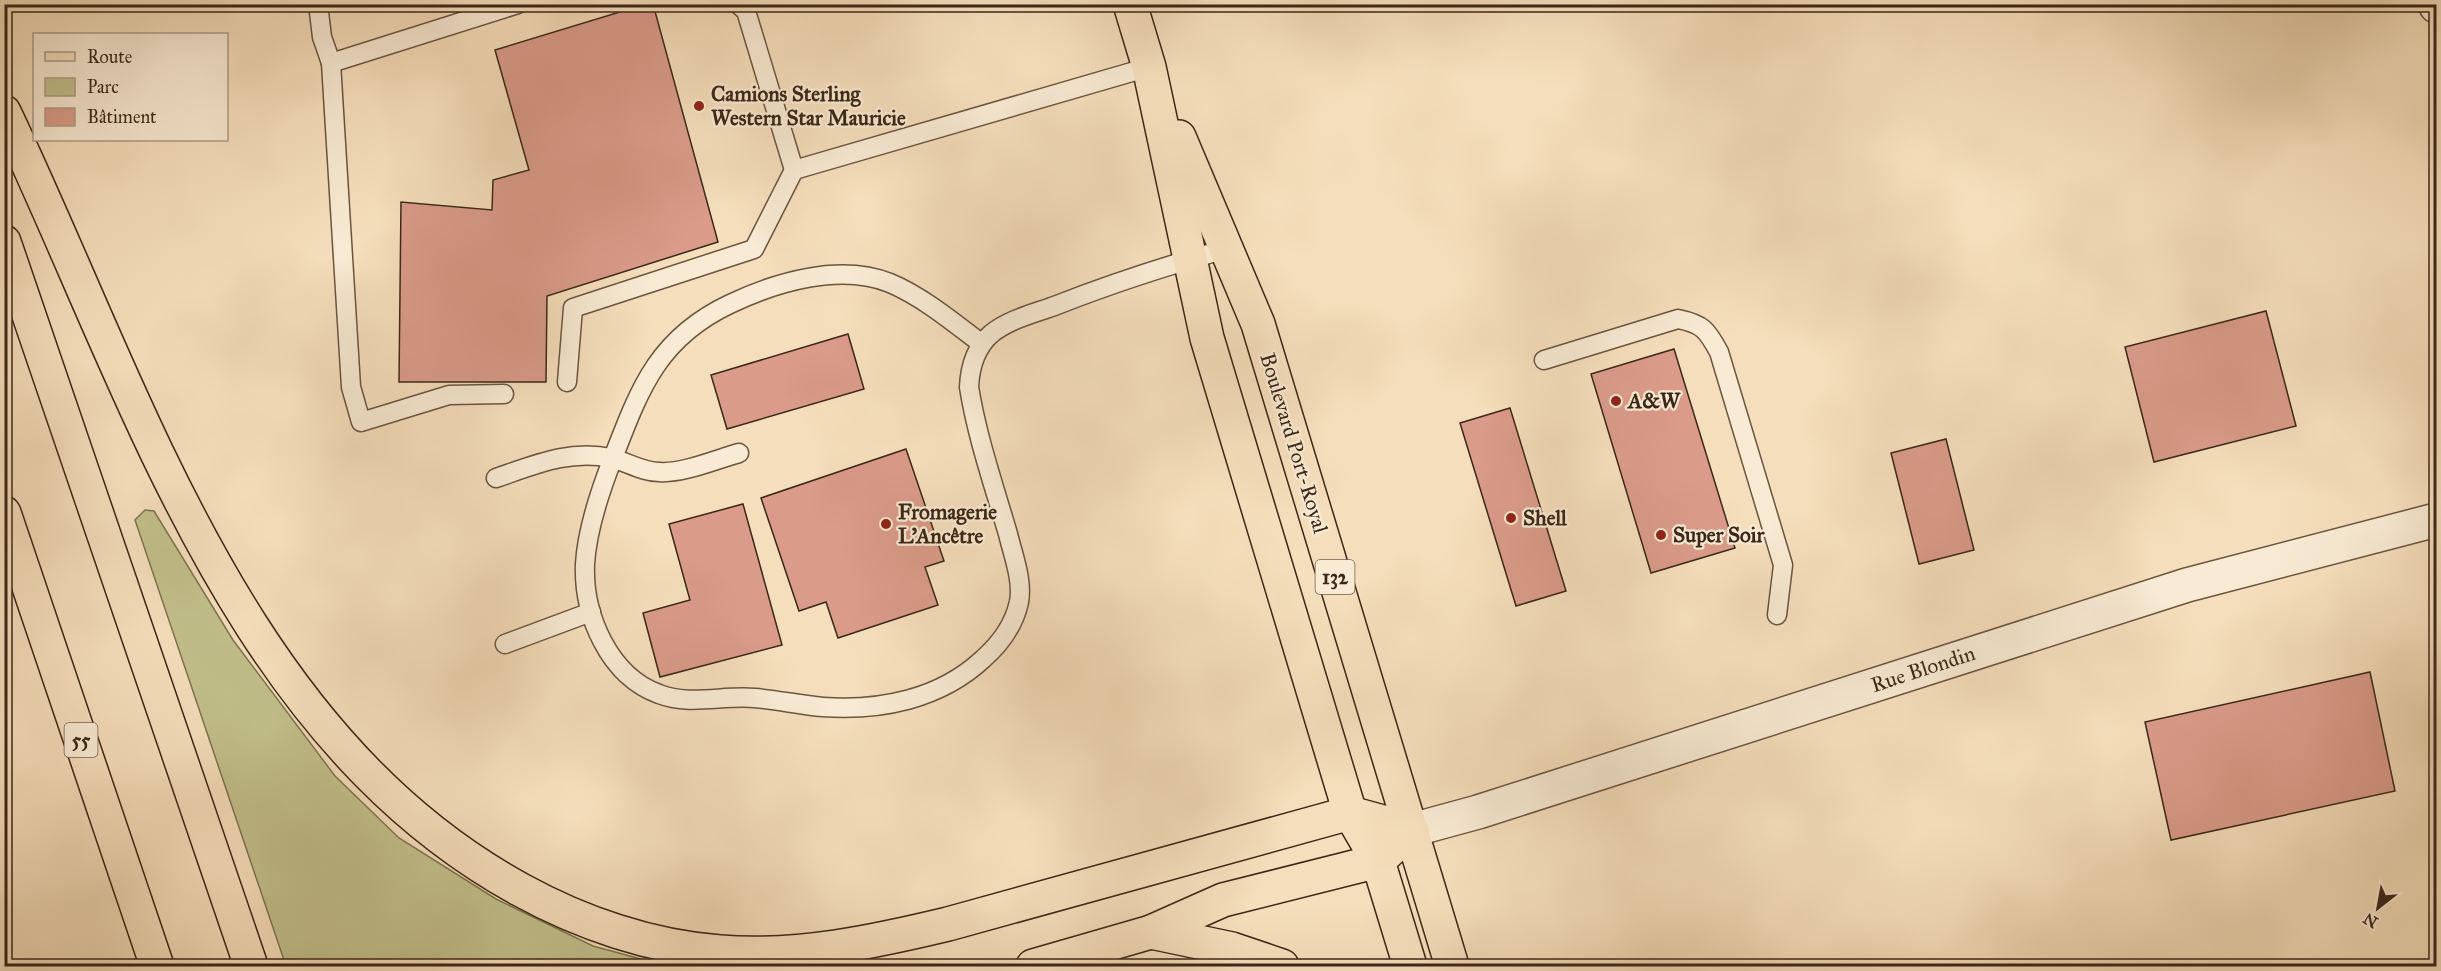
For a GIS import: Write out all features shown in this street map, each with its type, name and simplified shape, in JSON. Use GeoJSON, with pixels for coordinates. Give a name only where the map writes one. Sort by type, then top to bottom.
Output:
{"type":"FeatureCollection","features":[{"type":"Feature","properties":{"kind":"main road","name":"Boulevard Port-Royal"},"geometry":{"type":"LineString","coordinates":[[1130,4],[1149,67],[1207,339],[1350,813],[1378,861],[1410,966]]}},
{"type":"Feature","properties":{"kind":"main road","name":"Boulevard Port-Royal"},"geometry":{"type":"LineString","coordinates":[[1149,67],[1258,324],[1452,966]]}},
{"type":"Feature","properties":{"kind":"main road"},"geometry":{"type":"LineString","coordinates":[[4,112],[44,196],[117,368],[171,480],[215,562],[258,634],[305,700],[376,782],[425,826],[476,864],[562,910],[621,932],[718,959],[794,952],[884,939],[998,911],[1350,813],[1412,831]]}},
{"type":"Feature","properties":{"kind":"main road"},"geometry":{"type":"LineString","coordinates":[[4,242],[251,966]]}},
{"type":"Feature","properties":{"kind":"main road","name":"55"},"geometry":{"type":"LineString","coordinates":[[4,513],[157,966]]}},
{"type":"Feature","properties":{"kind":"main road"},"geometry":{"type":"LineString","coordinates":[[1032,966],[1151,932],[1223,900],[1378,861],[1412,831]]}},
{"type":"Feature","properties":{"kind":"main road"},"geometry":{"type":"LineString","coordinates":[[1151,932],[1232,949],[1282,966]]}},
{"type":"Feature","properties":{"kind":"street","name":"Rue Blondin"},"geometry":{"type":"LineString","coordinates":[[1412,831],[1478,812],[2187,585],[2436,520]]}},
{"type":"Feature","properties":{"kind":"lane"},"geometry":{"type":"LineString","coordinates":[[318,4],[322,37],[331,63],[351,387],[361,422],[449,395],[504,394]]}},
{"type":"Feature","properties":{"kind":"lane"},"geometry":{"type":"LineString","coordinates":[[331,63],[518,4]]}},
{"type":"Feature","properties":{"kind":"lane"},"geometry":{"type":"LineString","coordinates":[[567,382],[573,308],[754,249],[794,171],[746,11],[738,4]]}},
{"type":"Feature","properties":{"kind":"lane"},"geometry":{"type":"LineString","coordinates":[[794,171],[1149,67]]}},
{"type":"Feature","properties":{"kind":"lane"},"geometry":{"type":"LineString","coordinates":[[982,344],[912,295],[876,279],[843,275],[826,276],[759,292],[700,319],[673,342],[658,360],[640,393],[612,458],[588,541],[585,565],[586,589],[591,612],[608,651],[619,666],[645,688],[672,698],[750,697],[826,707],[872,707],[931,693],[965,675],[990,653],[1008,630],[1014,618],[1020,594],[1013,556],[969,387],[972,364],[982,344],[1000,328],[1021,318],[1130,277],[1226,249]]}},
{"type":"Feature","properties":{"kind":"lane"},"geometry":{"type":"LineString","coordinates":[[1544,360],[1678,319],[1693,322],[1707,330],[1719,352],[1783,564],[1777,615]]}},
{"type":"Feature","properties":{"kind":"lane"},"geometry":{"type":"LineString","coordinates":[[496,478],[557,457],[592,455],[612,458],[658,472],[671,472],[739,453]]}},
{"type":"Feature","properties":{"kind":"lane"},"geometry":{"type":"LineString","coordinates":[[505,644],[591,612]]}},
{"type":"Feature","properties":{"kind":"green space"},"geometry":{"type":"Polygon","coordinates":[[[145,510],[154,511],[233,640],[335,776],[399,838],[496,899],[593,946],[667,966],[286,966],[135,520],[145,510]]]}},
{"type":"Feature","properties":{"kind":"building"},"geometry":{"type":"Polygon","coordinates":[[[646,4],[653,4],[718,242],[547,296],[546,382],[399,382],[401,202],[492,210],[493,180],[529,170],[495,50],[646,4]]]}},
{"type":"Feature","properties":{"kind":"building"},"geometry":{"type":"Polygon","coordinates":[[[2266,311],[2296,426],[2154,462],[2125,347],[2266,311]]]}},
{"type":"Feature","properties":{"kind":"building"},"geometry":{"type":"Polygon","coordinates":[[[848,334],[864,389],[727,429],[711,375],[848,334]]]}},
{"type":"Feature","properties":{"kind":"building"},"geometry":{"type":"Polygon","coordinates":[[[1674,349],[1735,548],[1651,573],[1591,374],[1674,349]]]}},
{"type":"Feature","properties":{"kind":"building"},"geometry":{"type":"Polygon","coordinates":[[[1510,408],[1566,591],[1516,606],[1460,423],[1510,408]]]}},
{"type":"Feature","properties":{"kind":"building"},"geometry":{"type":"Polygon","coordinates":[[[1946,439],[1974,550],[1919,564],[1891,453],[1946,439]]]}},
{"type":"Feature","properties":{"kind":"building"},"geometry":{"type":"Polygon","coordinates":[[[906,449],[944,561],[925,567],[938,605],[838,638],[826,602],[799,611],[761,498],[906,449]]]}},
{"type":"Feature","properties":{"kind":"building"},"geometry":{"type":"Polygon","coordinates":[[[743,504],[782,645],[660,677],[643,613],[690,600],[669,524],[743,504]]]}},
{"type":"Feature","properties":{"kind":"building"},"geometry":{"type":"Polygon","coordinates":[[[2370,672],[2395,791],[2171,840],[2145,722],[2370,672]]]}},
{"type":"Feature","properties":{"kind":"place","name":"Camions Sterling Western Star Mauricie"},"geometry":{"type":"Point","coordinates":[699,106]}},
{"type":"Feature","properties":{"kind":"place","name":"A&W"},"geometry":{"type":"Point","coordinates":[1616,401]}},
{"type":"Feature","properties":{"kind":"place","name":"Shell"},"geometry":{"type":"Point","coordinates":[1511,518]}},
{"type":"Feature","properties":{"kind":"place","name":"Fromagerie L'Ancêtre"},"geometry":{"type":"Point","coordinates":[886,524]}},
{"type":"Feature","properties":{"kind":"place","name":"Super Soir"},"geometry":{"type":"Point","coordinates":[1661,535]}}]}
